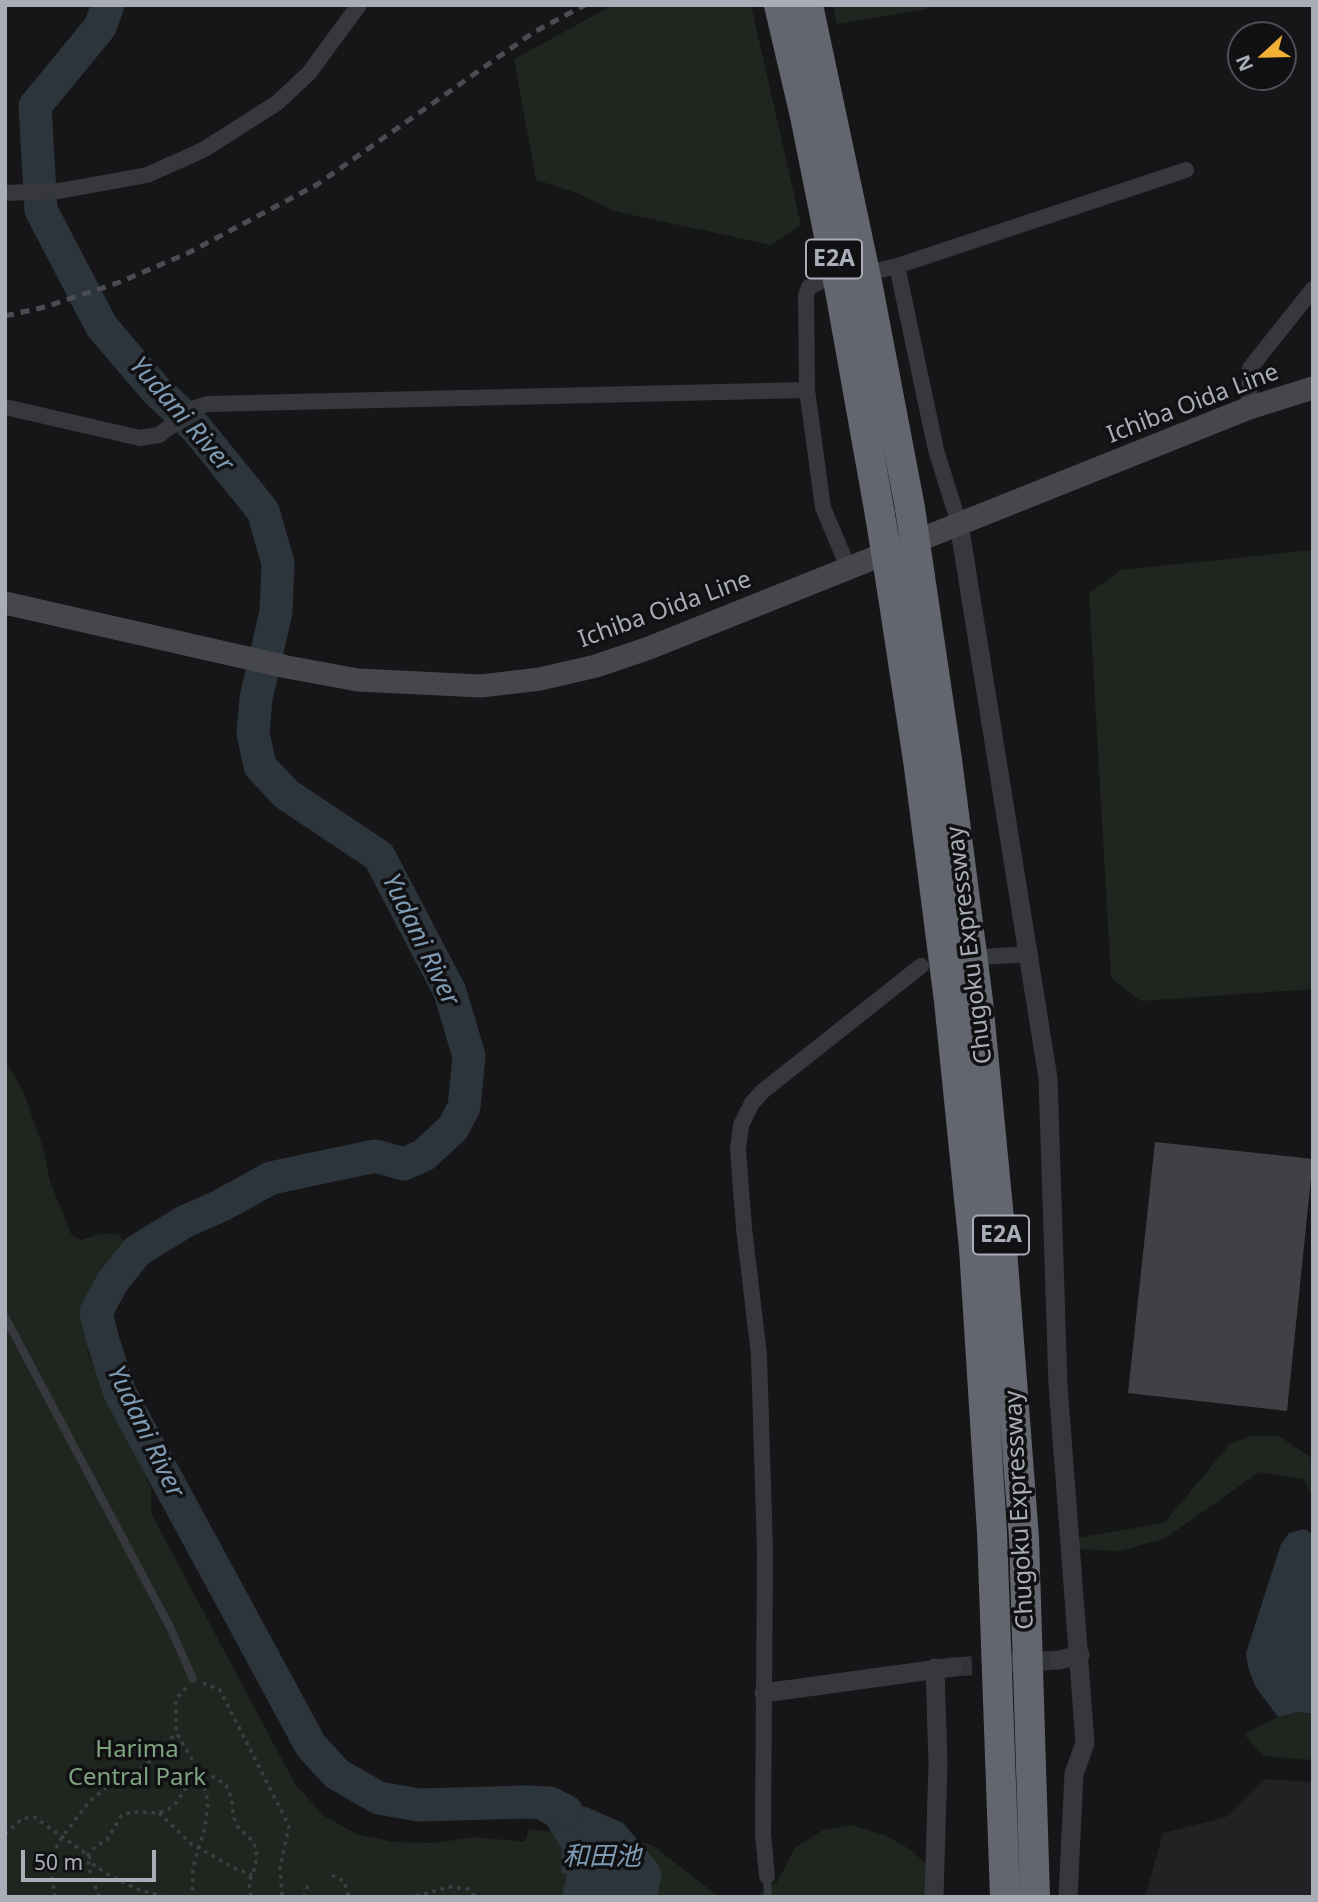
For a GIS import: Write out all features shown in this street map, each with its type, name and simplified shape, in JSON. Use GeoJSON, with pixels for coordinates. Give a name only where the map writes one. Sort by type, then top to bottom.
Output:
{"type":"FeatureCollection","features":[{"type":"Feature","properties":{"kind":"highway","name":"Chugoku Expressway"},"geometry":{"type":"LineString","coordinates":[[779,5],[831,244],[880,515],[919,766],[949,1001],[974,1248],[992,1532],[1005,1897]]}},
{"type":"Feature","properties":{"kind":"highway","name":"Chugoku Expressway"},"geometry":{"type":"LineString","coordinates":[[808,5],[869,287],[910,508],[947,760],[978,1002],[1002,1250],[1024,1538],[1035,1897]]}},
{"type":"Feature","properties":{"kind":"main road","name":"Ichiba Oida Line"},"geometry":{"type":"LineString","coordinates":[[5,603],[287,667],[358,680],[481,686],[540,679],[596,666],[649,648],[1249,408],[1313,387]]}},
{"type":"Feature","properties":{"kind":"street"},"geometry":{"type":"LineString","coordinates":[[5,193],[59,191],[147,175],[203,150],[277,103],[309,73],[359,5]]}},
{"type":"Feature","properties":{"kind":"street"},"geometry":{"type":"LineString","coordinates":[[880,270],[1186,170]]}},
{"type":"Feature","properties":{"kind":"street"},"geometry":{"type":"LineString","coordinates":[[897,266],[936,450],[959,524],[1048,1078],[1058,1385],[1085,1743],[1074,1773],[1068,1897]]}},
{"type":"Feature","properties":{"kind":"street"},"geometry":{"type":"LineString","coordinates":[[818,283],[809,287],[806,295],[807,390],[823,508],[848,567]]}},
{"type":"Feature","properties":{"kind":"street"},"geometry":{"type":"LineString","coordinates":[[1249,408],[1250,368],[1313,289]]}},
{"type":"Feature","properties":{"kind":"street"},"geometry":{"type":"LineString","coordinates":[[5,407],[140,438],[159,435],[195,408],[207,404],[807,390]]}},
{"type":"Feature","properties":{"kind":"street"},"geometry":{"type":"LineString","coordinates":[[981,957],[1030,954]]}},
{"type":"Feature","properties":{"kind":"street"},"geometry":{"type":"LineString","coordinates":[[767,1876],[763,1834],[765,1552],[759,1354],[740,1176],[738,1150],[741,1125],[752,1103],[763,1091],[921,966]]}},
{"type":"Feature","properties":{"kind":"street"},"geometry":{"type":"LineString","coordinates":[[1059,1660],[1080,1656]]}},
{"type":"Feature","properties":{"kind":"street"},"geometry":{"type":"LineString","coordinates":[[764,1693],[944,1667],[934,1897]]}},
{"type":"Feature","properties":{"kind":"lane"},"geometry":{"type":"LineString","coordinates":[[5,1317],[158,1604],[193,1679]]}},
{"type":"Feature","properties":{"kind":"lane"},"geometry":{"type":"LineString","coordinates":[[767,1876],[768,1897]]}},
{"type":"Feature","properties":{"kind":"path"},"geometry":{"type":"LineString","coordinates":[[192,1897],[193,1867],[205,1828],[208,1802],[202,1776],[176,1732],[176,1699],[193,1679],[220,1690],[289,1826],[280,1868],[282,1897]]}},
{"type":"Feature","properties":{"kind":"path"},"geometry":{"type":"LineString","coordinates":[[55,1897],[49,1861],[62,1837],[89,1802],[108,1786],[137,1771],[160,1754],[176,1732]]}},
{"type":"Feature","properties":{"kind":"path"},"geometry":{"type":"LineString","coordinates":[[99,1897],[93,1887],[88,1855],[96,1846],[107,1840],[121,1816],[131,1812],[159,1813],[173,1807],[193,1778],[202,1776],[214,1777],[226,1785],[239,1829],[257,1849],[249,1881],[251,1897]]}},
{"type":"Feature","properties":{"kind":"path"},"geometry":{"type":"LineString","coordinates":[[159,1813],[172,1828],[199,1849],[252,1875]]}},
{"type":"Feature","properties":{"kind":"path"},"geometry":{"type":"LineString","coordinates":[[5,1834],[22,1819],[34,1818],[88,1855],[94,1865],[107,1874],[137,1889],[164,1897]]}},
{"type":"Feature","properties":{"kind":"path"},"geometry":{"type":"LineString","coordinates":[[332,1875],[344,1881],[349,1897]]}},
{"type":"Feature","properties":{"kind":"path"},"geometry":{"type":"LineString","coordinates":[[304,1897],[308,1885]]}},
{"type":"Feature","properties":{"kind":"path"},"geometry":{"type":"LineString","coordinates":[[400,1897],[421,1895],[449,1886],[468,1889],[476,1897]]}},
{"type":"Feature","properties":{"kind":"shaded area"},"geometry":{"type":"Polygon","coordinates":[[[1264,1779],[1313,1782],[1313,1897],[1145,1897],[1163,1833],[1226,1817],[1264,1779]]]}},
{"type":"Feature","properties":{"kind":"green space"},"geometry":{"type":"Polygon","coordinates":[[[613,5],[751,5],[801,225],[771,245],[614,211],[577,193],[536,180],[514,59],[613,5]]]}},
{"type":"Feature","properties":{"kind":"green space"},"geometry":{"type":"Polygon","coordinates":[[[833,5],[927,5],[927,9],[837,24],[833,5]]]}},
{"type":"Feature","properties":{"kind":"green space"},"geometry":{"type":"Polygon","coordinates":[[[1313,550],[1313,989],[1141,1001],[1111,978],[1089,593],[1121,570],[1313,550]]]}},
{"type":"Feature","properties":{"kind":"green space","name":"Harima Central Park"},"geometry":{"type":"Polygon","coordinates":[[[5,1061],[23,1090],[43,1148],[50,1181],[71,1234],[81,1240],[100,1234],[118,1234],[126,1243],[101,1272],[90,1290],[86,1307],[88,1354],[150,1477],[146,1480],[151,1485],[151,1513],[295,1784],[324,1816],[357,1834],[394,1842],[434,1843],[475,1837],[525,1842],[529,1829],[651,1844],[719,1897],[5,1897],[5,1061]]]}},
{"type":"Feature","properties":{"kind":"green space"},"geometry":{"type":"Polygon","coordinates":[[[1251,1436],[1279,1436],[1313,1459],[1313,1499],[1304,1479],[1259,1472],[1164,1539],[1119,1551],[1078,1549],[1076,1538],[1164,1523],[1230,1444],[1251,1436]]]}},
{"type":"Feature","properties":{"kind":"green space"},"geometry":{"type":"Polygon","coordinates":[[[1297,1712],[1313,1714],[1313,1760],[1263,1756],[1244,1734],[1278,1717],[1297,1712]]]}},
{"type":"Feature","properties":{"kind":"green space"},"geometry":{"type":"Polygon","coordinates":[[[851,1825],[885,1835],[911,1850],[927,1865],[926,1897],[755,1897],[777,1882],[795,1848],[823,1830],[851,1825]]]}},
{"type":"Feature","properties":{"kind":"water"},"geometry":{"type":"Polygon","coordinates":[[[1304,1529],[1313,1534],[1313,1714],[1297,1712],[1278,1717],[1255,1686],[1246,1653],[1281,1544],[1289,1533],[1304,1529]]]}},
{"type":"Feature","properties":{"kind":"water","name":"和田池"},"geometry":{"type":"Polygon","coordinates":[[[550,1796],[589,1808],[623,1823],[657,1863],[662,1873],[657,1897],[562,1897],[567,1874],[561,1873],[562,1849],[547,1825],[537,1819],[493,1809],[550,1796]]]}},
{"type":"Feature","properties":{"kind":"building"},"geometry":{"type":"Polygon","coordinates":[[[1155,1142],[1313,1159],[1287,1411],[1128,1393],[1155,1142]]]}},
{"type":"Feature","properties":{"kind":"waterway","name":"Yudani River"},"geometry":{"type":"LineString","coordinates":[[108,5],[100,27],[35,106],[41,210],[102,327],[156,390],[196,428],[263,511],[278,563],[276,612],[256,698],[253,733],[260,766],[286,794],[379,856],[450,992],[469,1056],[464,1107],[453,1128],[424,1155],[404,1164],[375,1156],[271,1178],[184,1222],[137,1251],[113,1281],[96,1312],[103,1341],[120,1393],[311,1746],[337,1774],[379,1798],[418,1805],[526,1802],[550,1803],[566,1811]]}},
{"type":"Feature","properties":{"kind":"tunnel"},"geometry":{"type":"LineString","coordinates":[[953,1667],[1059,1660]]}},
{"type":"Feature","properties":{"kind":"railway"},"geometry":{"type":"LineString","coordinates":[[5,316],[45,307],[120,282],[188,253],[318,184],[534,32],[585,5]]}}]}
